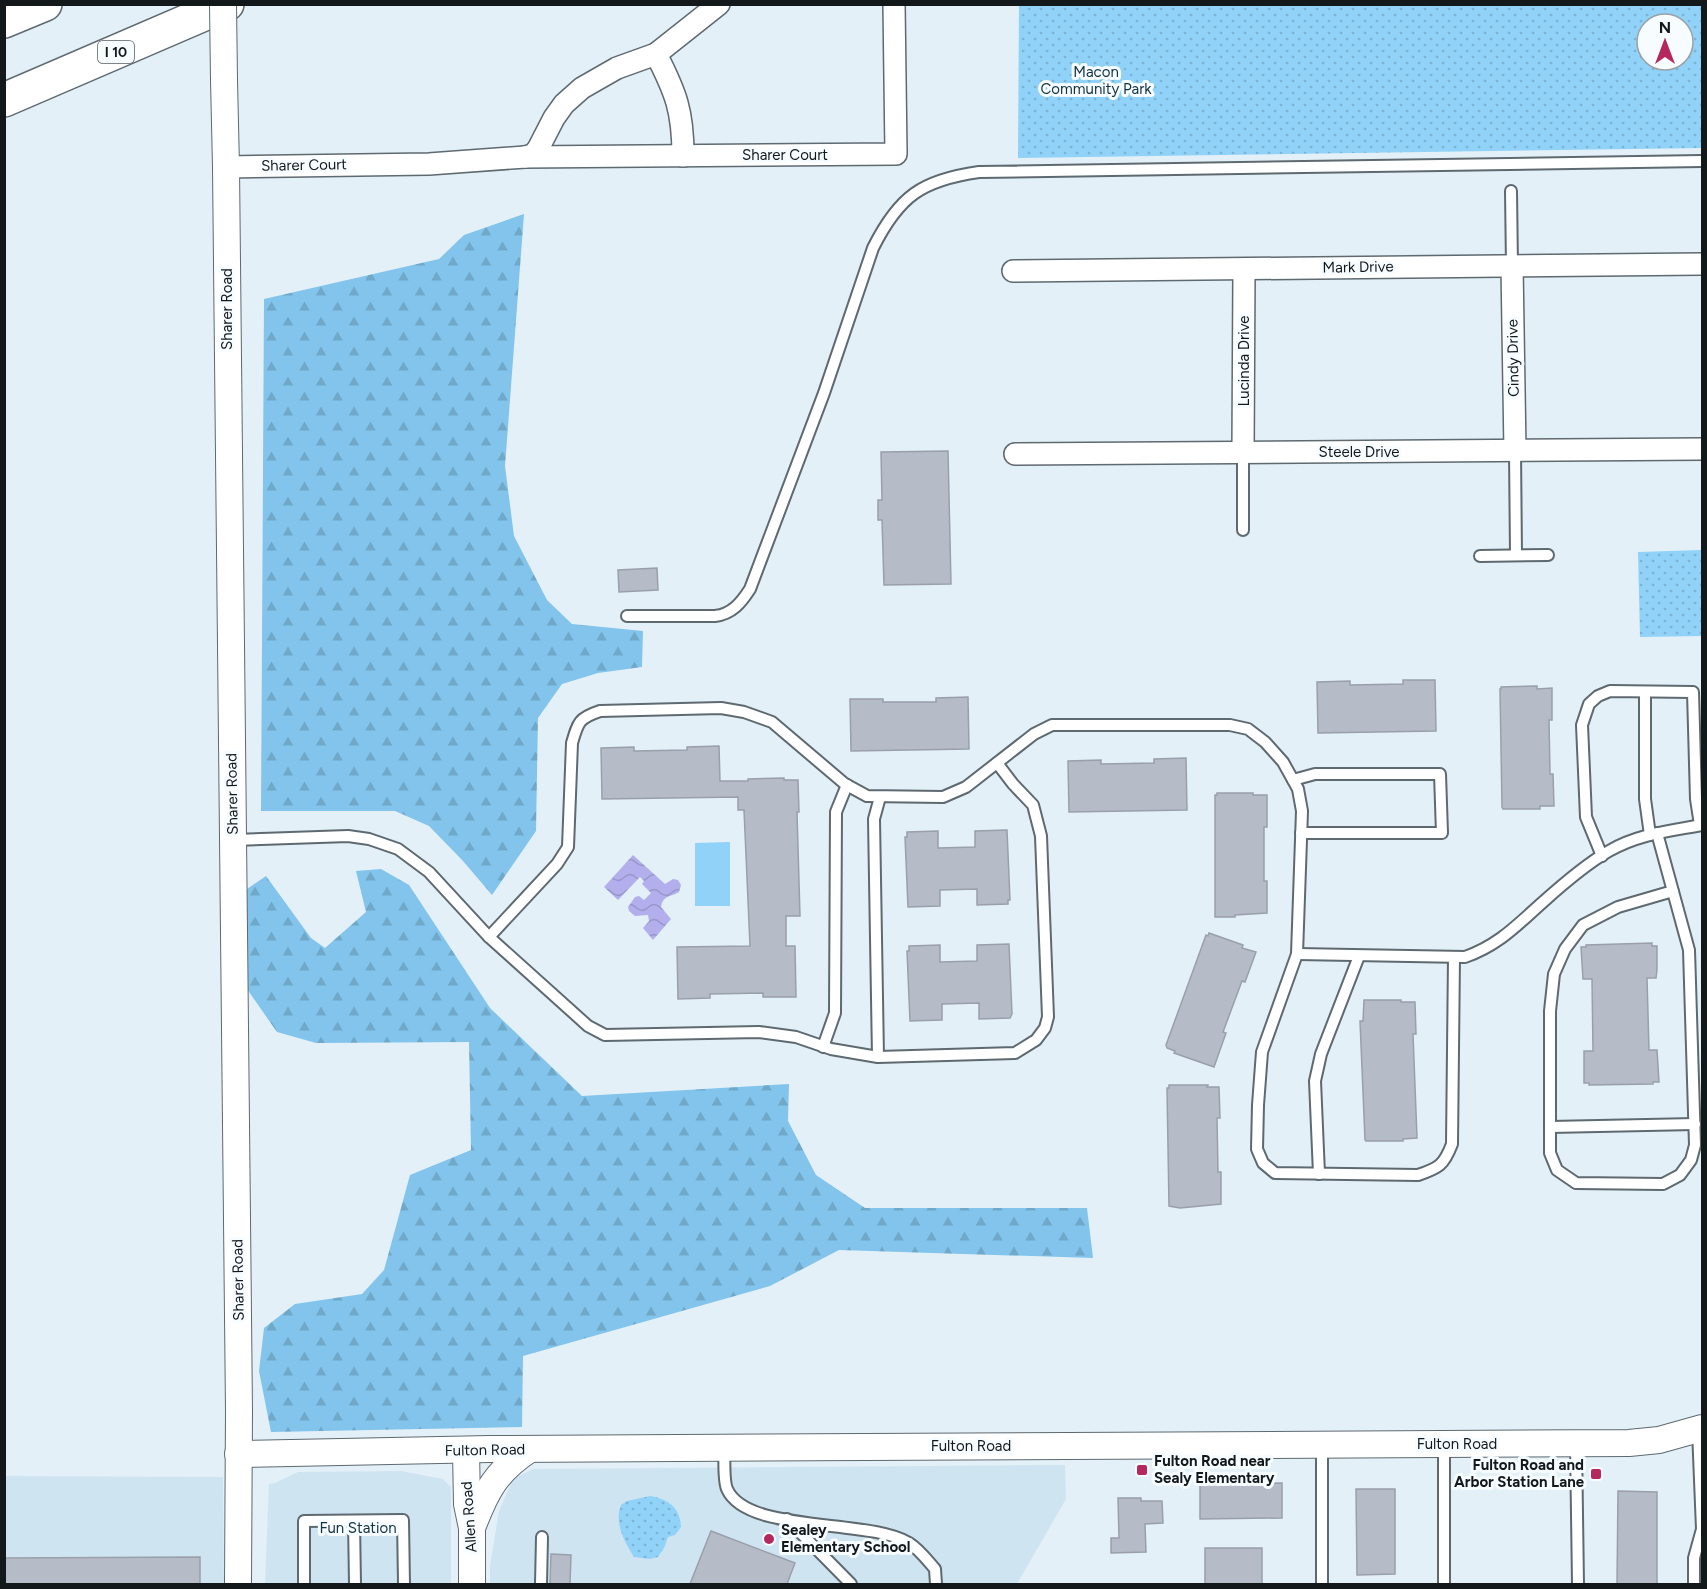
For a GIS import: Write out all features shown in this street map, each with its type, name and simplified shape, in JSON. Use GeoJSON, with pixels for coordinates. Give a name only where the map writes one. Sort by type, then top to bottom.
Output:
{"type":"FeatureCollection","features":[{"type":"Feature","properties":{"kind":"highway"},"geometry":{"type":"LineString","coordinates":[[4,21],[45,4]]}},
{"type":"Feature","properties":{"kind":"highway","name":"I 10"},"geometry":{"type":"LineString","coordinates":[[4,100],[225,4]]}},
{"type":"Feature","properties":{"kind":"street","name":"Sharer Road"},"geometry":{"type":"LineString","coordinates":[[225,4],[239,1411],[238,1584]]}},
{"type":"Feature","properties":{"kind":"street"},"geometry":{"type":"LineString","coordinates":[[525,157],[533,155],[538,150],[554,118],[564,104],[582,88],[617,68],[656,54],[718,4]]}},
{"type":"Feature","properties":{"kind":"street","name":"Sharer Court"},"geometry":{"type":"LineString","coordinates":[[226,166],[429,164],[525,157],[896,154],[894,4]]}},
{"type":"Feature","properties":{"kind":"street"},"geometry":{"type":"LineString","coordinates":[[656,54],[678,101],[683,127],[683,156]]}},
{"type":"Feature","properties":{"kind":"street","name":"Mark Drive"},"geometry":{"type":"LineString","coordinates":[[1013,271],[1702,264]]}},
{"type":"Feature","properties":{"kind":"street","name":"Cindy Drive"},"geometry":{"type":"LineString","coordinates":[[1512,266],[1515,450]]}},
{"type":"Feature","properties":{"kind":"street","name":"Lucinda Drive"},"geometry":{"type":"LineString","coordinates":[[1243,453],[1244,269]]}},
{"type":"Feature","properties":{"kind":"street","name":"Steele Drive"},"geometry":{"type":"LineString","coordinates":[[1015,454],[1702,449]]}},
{"type":"Feature","properties":{"kind":"street","name":"Fulton Road"},"geometry":{"type":"LineString","coordinates":[[238,1454],[530,1449],[1576,1444],[1659,1440],[1700,1429]]}},
{"type":"Feature","properties":{"kind":"street"},"geometry":{"type":"LineString","coordinates":[[472,1528],[488,1490],[498,1474],[530,1449]]}},
{"type":"Feature","properties":{"kind":"street","name":"Allen Road"},"geometry":{"type":"LineString","coordinates":[[466,1450],[467,1504],[472,1528],[472,1584]]}},
{"type":"Feature","properties":{"kind":"lane"},"geometry":{"type":"LineString","coordinates":[[627,616],[724,615],[741,603],[750,589],[824,393],[873,248],[884,226],[900,204],[913,193],[934,182],[979,172],[1702,161]]}},
{"type":"Feature","properties":{"kind":"lane"},"geometry":{"type":"LineString","coordinates":[[1511,191],[1512,266]]}},
{"type":"Feature","properties":{"kind":"lane"},"geometry":{"type":"LineString","coordinates":[[1515,450],[1516,555]]}},
{"type":"Feature","properties":{"kind":"lane"},"geometry":{"type":"LineString","coordinates":[[1243,453],[1243,530]]}},
{"type":"Feature","properties":{"kind":"lane"},"geometry":{"type":"LineString","coordinates":[[1480,556],[1548,555]]}},
{"type":"Feature","properties":{"kind":"lane"},"geometry":{"type":"LineString","coordinates":[[1297,954],[1465,957],[1484,950],[1507,935],[1551,895],[1602,856],[1631,841],[1701,825],[1696,799],[1693,692],[1610,691],[1598,696],[1589,704],[1582,725],[1586,817],[1602,856]]}},
{"type":"Feature","properties":{"kind":"lane"},"geometry":{"type":"LineString","coordinates":[[1645,692],[1645,799],[1654,834],[1673,891],[1689,950],[1697,1024],[1695,1145],[1691,1160],[1680,1175],[1663,1184],[1576,1183],[1557,1170],[1550,1153],[1550,1011],[1554,974],[1565,949],[1583,926],[1618,907],[1673,891]]}},
{"type":"Feature","properties":{"kind":"lane"},"geometry":{"type":"LineString","coordinates":[[489,937],[557,864],[568,848],[572,743],[584,716],[600,711],[721,708],[744,712],[772,722],[847,785],[867,796],[943,797],[966,787],[1034,734],[1052,725],[1230,725],[1248,729],[1265,742],[1283,762],[1298,789],[1302,811],[1297,954],[1262,1052],[1258,1105],[1257,1149],[1263,1163],[1275,1173],[1418,1175],[1436,1169],[1447,1158],[1452,1144],[1454,957]]}},
{"type":"Feature","properties":{"kind":"lane"},"geometry":{"type":"LineString","coordinates":[[233,840],[348,836],[369,839],[398,849],[429,872],[489,937],[588,1026],[605,1035],[759,1032],[796,1037],[823,1047],[878,1057],[1015,1053],[1036,1040],[1045,1028],[1048,1017],[1041,836],[1033,805],[997,763]]}},
{"type":"Feature","properties":{"kind":"lane"},"geometry":{"type":"LineString","coordinates":[[1293,780],[1316,774],[1440,774],[1442,833],[1301,833]]}},
{"type":"Feature","properties":{"kind":"lane"},"geometry":{"type":"LineString","coordinates":[[823,1047],[835,1013],[836,812],[847,785]]}},
{"type":"Feature","properties":{"kind":"lane"},"geometry":{"type":"LineString","coordinates":[[878,1057],[874,819],[880,796]]}},
{"type":"Feature","properties":{"kind":"lane"},"geometry":{"type":"LineString","coordinates":[[1319,1174],[1316,1081],[1322,1054],[1359,956]]}},
{"type":"Feature","properties":{"kind":"lane"},"geometry":{"type":"LineString","coordinates":[[1550,1127],[1695,1124]]}},
{"type":"Feature","properties":{"kind":"lane"},"geometry":{"type":"LineString","coordinates":[[1694,1584],[1694,1558],[1702,1529],[1700,1429]]}},
{"type":"Feature","properties":{"kind":"lane"},"geometry":{"type":"LineString","coordinates":[[1322,1444],[1322,1584]]}},
{"type":"Feature","properties":{"kind":"lane"},"geometry":{"type":"LineString","coordinates":[[1444,1444],[1444,1584]]}},
{"type":"Feature","properties":{"kind":"lane"},"geometry":{"type":"LineString","coordinates":[[1576,1444],[1578,1584]]}},
{"type":"Feature","properties":{"kind":"lane"},"geometry":{"type":"LineString","coordinates":[[724,1448],[727,1489],[739,1504],[758,1515],[883,1534],[909,1542],[935,1569],[936,1584]]}},
{"type":"Feature","properties":{"kind":"lane"},"geometry":{"type":"LineString","coordinates":[[787,1519],[850,1584]]}},
{"type":"Feature","properties":{"kind":"lane"},"geometry":{"type":"LineString","coordinates":[[304,1584],[304,1521],[404,1520],[404,1584]]}},
{"type":"Feature","properties":{"kind":"lane"},"geometry":{"type":"LineString","coordinates":[[354,1521],[355,1584]]}},
{"type":"Feature","properties":{"kind":"lane"},"geometry":{"type":"LineString","coordinates":[[541,1584],[542,1536]]}},
{"type":"Feature","properties":{"kind":"shaded area","name":"Sealey Elementary School"},"geometry":{"type":"Polygon","coordinates":[[[1065,1465],[1066,1499],[1017,1584],[490,1584],[490,1566],[499,1511],[513,1479],[533,1469],[1065,1465]]]}},
{"type":"Feature","properties":{"kind":"shaded area","name":"Fun Station"},"geometry":{"type":"Polygon","coordinates":[[[401,1471],[443,1479],[451,1487],[451,1584],[265,1584],[269,1484],[298,1472],[401,1471]]]}},
{"type":"Feature","properties":{"kind":"shaded area"},"geometry":{"type":"Polygon","coordinates":[[[5,1476],[223,1477],[224,1584],[5,1584],[5,1476]]]}},
{"type":"Feature","properties":{"kind":"green space","name":"Macon Community Park"},"geometry":{"type":"Polygon","coordinates":[[[1019,5],[1702,5],[1702,148],[1018,158],[1019,5]]]}},
{"type":"Feature","properties":{"kind":"green space"},"geometry":{"type":"Polygon","coordinates":[[[524,214],[505,466],[514,536],[547,600],[572,624],[643,631],[642,667],[598,673],[562,684],[538,718],[536,831],[492,895],[429,826],[395,811],[261,811],[264,299],[439,259],[464,235],[524,214]]]}},
{"type":"Feature","properties":{"kind":"green space"},"geometry":{"type":"Polygon","coordinates":[[[1702,550],[1702,636],[1640,637],[1638,552],[1702,550]]]}},
{"type":"Feature","properties":{"kind":"green space"},"geometry":{"type":"Polygon","coordinates":[[[730,842],[730,906],[695,906],[695,843],[730,842]]]}},
{"type":"Feature","properties":{"kind":"green space"},"geometry":{"type":"Polygon","coordinates":[[[381,869],[409,885],[490,1008],[582,1096],[789,1084],[788,1121],[816,1175],[865,1208],[1087,1208],[1093,1258],[839,1250],[770,1286],[523,1356],[522,1427],[271,1432],[259,1371],[264,1328],[295,1304],[362,1294],[384,1270],[410,1175],[471,1150],[469,1042],[316,1043],[277,1032],[247,989],[247,889],[266,876],[311,938],[325,948],[366,912],[356,871],[381,869]]]}},
{"type":"Feature","properties":{"kind":"green space"},"geometry":{"type":"Polygon","coordinates":[[[650,1496],[672,1505],[678,1514],[681,1527],[675,1535],[668,1537],[658,1557],[650,1559],[634,1557],[621,1532],[619,1512],[621,1505],[627,1501],[650,1496]]]}},
{"type":"Feature","properties":{"kind":"water"},"geometry":{"type":"Polygon","coordinates":[[[633,855],[665,884],[673,879],[678,880],[681,885],[679,892],[665,898],[662,903],[661,907],[671,919],[653,940],[643,928],[649,921],[648,915],[635,916],[628,907],[635,897],[639,896],[644,900],[651,893],[642,884],[644,881],[640,877],[618,900],[604,887],[633,855]]]}},
{"type":"Feature","properties":{"kind":"building"},"geometry":{"type":"Polygon","coordinates":[[[948,451],[951,584],[884,585],[882,520],[878,520],[878,500],[882,500],[881,452],[948,451]]]}},
{"type":"Feature","properties":{"kind":"building"},"geometry":{"type":"Polygon","coordinates":[[[657,568],[658,590],[619,592],[618,570],[657,568]]]}},
{"type":"Feature","properties":{"kind":"building"},"geometry":{"type":"Polygon","coordinates":[[[1403,680],[1435,680],[1436,731],[1318,733],[1317,682],[1350,681],[1350,685],[1403,684],[1403,680]]]}},
{"type":"Feature","properties":{"kind":"building"},"geometry":{"type":"Polygon","coordinates":[[[1537,686],[1537,689],[1552,688],[1552,720],[1549,720],[1550,774],[1553,774],[1554,806],[1540,806],[1540,809],[1503,809],[1500,689],[1501,687],[1537,686]]]}},
{"type":"Feature","properties":{"kind":"building"},"geometry":{"type":"Polygon","coordinates":[[[968,697],[969,749],[851,751],[850,699],[883,699],[883,702],[936,702],[936,698],[968,697]]]}},
{"type":"Feature","properties":{"kind":"building"},"geometry":{"type":"Polygon","coordinates":[[[719,746],[720,781],[784,778],[784,780],[798,780],[800,916],[786,916],[786,946],[795,946],[796,997],[763,997],[763,993],[710,994],[710,998],[678,999],[677,947],[750,946],[744,810],[738,810],[738,797],[602,799],[601,748],[634,747],[634,751],[687,750],[687,747],[719,746]]]}},
{"type":"Feature","properties":{"kind":"building"},"geometry":{"type":"Polygon","coordinates":[[[1186,758],[1187,810],[1069,812],[1068,761],[1101,760],[1101,764],[1154,763],[1154,759],[1186,758]]]}},
{"type":"Feature","properties":{"kind":"building"},"geometry":{"type":"Polygon","coordinates":[[[1217,793],[1267,795],[1267,827],[1264,827],[1264,881],[1267,881],[1267,913],[1215,917],[1215,795],[1217,793]]]}},
{"type":"Feature","properties":{"kind":"building"},"geometry":{"type":"Polygon","coordinates":[[[1007,830],[1010,900],[1008,904],[977,905],[977,889],[940,890],[940,906],[908,907],[905,837],[907,837],[907,832],[938,831],[938,848],[975,847],[975,831],[1007,830]]]}},
{"type":"Feature","properties":{"kind":"building"},"geometry":{"type":"Polygon","coordinates":[[[1209,933],[1256,952],[1245,982],[1242,981],[1223,1032],[1226,1033],[1214,1067],[1174,1053],[1175,1051],[1167,1048],[1166,1045],[1206,935],[1208,936],[1209,933]]]}},
{"type":"Feature","properties":{"kind":"building"},"geometry":{"type":"Polygon","coordinates":[[[1652,943],[1652,946],[1657,946],[1657,970],[1656,978],[1647,978],[1649,1050],[1657,1050],[1659,1082],[1589,1085],[1589,1083],[1584,1083],[1584,1051],[1593,1051],[1592,979],[1583,979],[1581,947],[1652,943]]]}},
{"type":"Feature","properties":{"kind":"building"},"geometry":{"type":"Polygon","coordinates":[[[1009,944],[1012,1014],[1010,1018],[979,1019],[979,1003],[942,1004],[942,1020],[910,1021],[907,951],[909,951],[909,946],[940,945],[940,962],[977,961],[977,945],[1009,944]]]}},
{"type":"Feature","properties":{"kind":"building"},"geometry":{"type":"Polygon","coordinates":[[[1364,1000],[1415,1002],[1416,1034],[1413,1034],[1417,1138],[1403,1139],[1403,1141],[1365,1140],[1360,1021],[1363,1021],[1364,1000]]]}},
{"type":"Feature","properties":{"kind":"building"},"geometry":{"type":"Polygon","coordinates":[[[1169,1085],[1219,1087],[1220,1118],[1217,1118],[1221,1204],[1180,1208],[1169,1206],[1167,1088],[1169,1085]]]}},
{"type":"Feature","properties":{"kind":"building"},"geometry":{"type":"Polygon","coordinates":[[[1282,1483],[1282,1518],[1200,1519],[1200,1484],[1282,1483]]]}},
{"type":"Feature","properties":{"kind":"building"},"geometry":{"type":"Polygon","coordinates":[[[1356,1489],[1395,1489],[1395,1574],[1357,1575],[1356,1489]]]}},
{"type":"Feature","properties":{"kind":"building"},"geometry":{"type":"Polygon","coordinates":[[[1618,1491],[1657,1492],[1657,1584],[1617,1584],[1618,1491]]]}},
{"type":"Feature","properties":{"kind":"building"},"geometry":{"type":"Polygon","coordinates":[[[1118,1498],[1162,1501],[1163,1523],[1145,1524],[1146,1552],[1111,1553],[1111,1538],[1119,1538],[1118,1498]]]}},
{"type":"Feature","properties":{"kind":"building"},"geometry":{"type":"Polygon","coordinates":[[[711,1531],[795,1563],[787,1584],[690,1584],[711,1531]]]}},
{"type":"Feature","properties":{"kind":"building"},"geometry":{"type":"Polygon","coordinates":[[[1205,1548],[1262,1548],[1262,1584],[1205,1584],[1205,1548]]]}},
{"type":"Feature","properties":{"kind":"building"},"geometry":{"type":"Polygon","coordinates":[[[551,1554],[571,1555],[570,1584],[550,1584],[551,1554]]]}},
{"type":"Feature","properties":{"kind":"building"},"geometry":{"type":"Polygon","coordinates":[[[200,1557],[200,1584],[4,1584],[4,1558],[200,1557]]]}},
{"type":"Feature","properties":{"kind":"place","name":"Fulton Road near Sealy Elementary"},"geometry":{"type":"Point","coordinates":[1142,1470]}},
{"type":"Feature","properties":{"kind":"place","name":"Fulton Road and Arbor Station Lane"},"geometry":{"type":"Point","coordinates":[1596,1474]}},
{"type":"Feature","properties":{"kind":"place","name":"Sealey Elementary School"},"geometry":{"type":"Point","coordinates":[769,1539]}}]}
